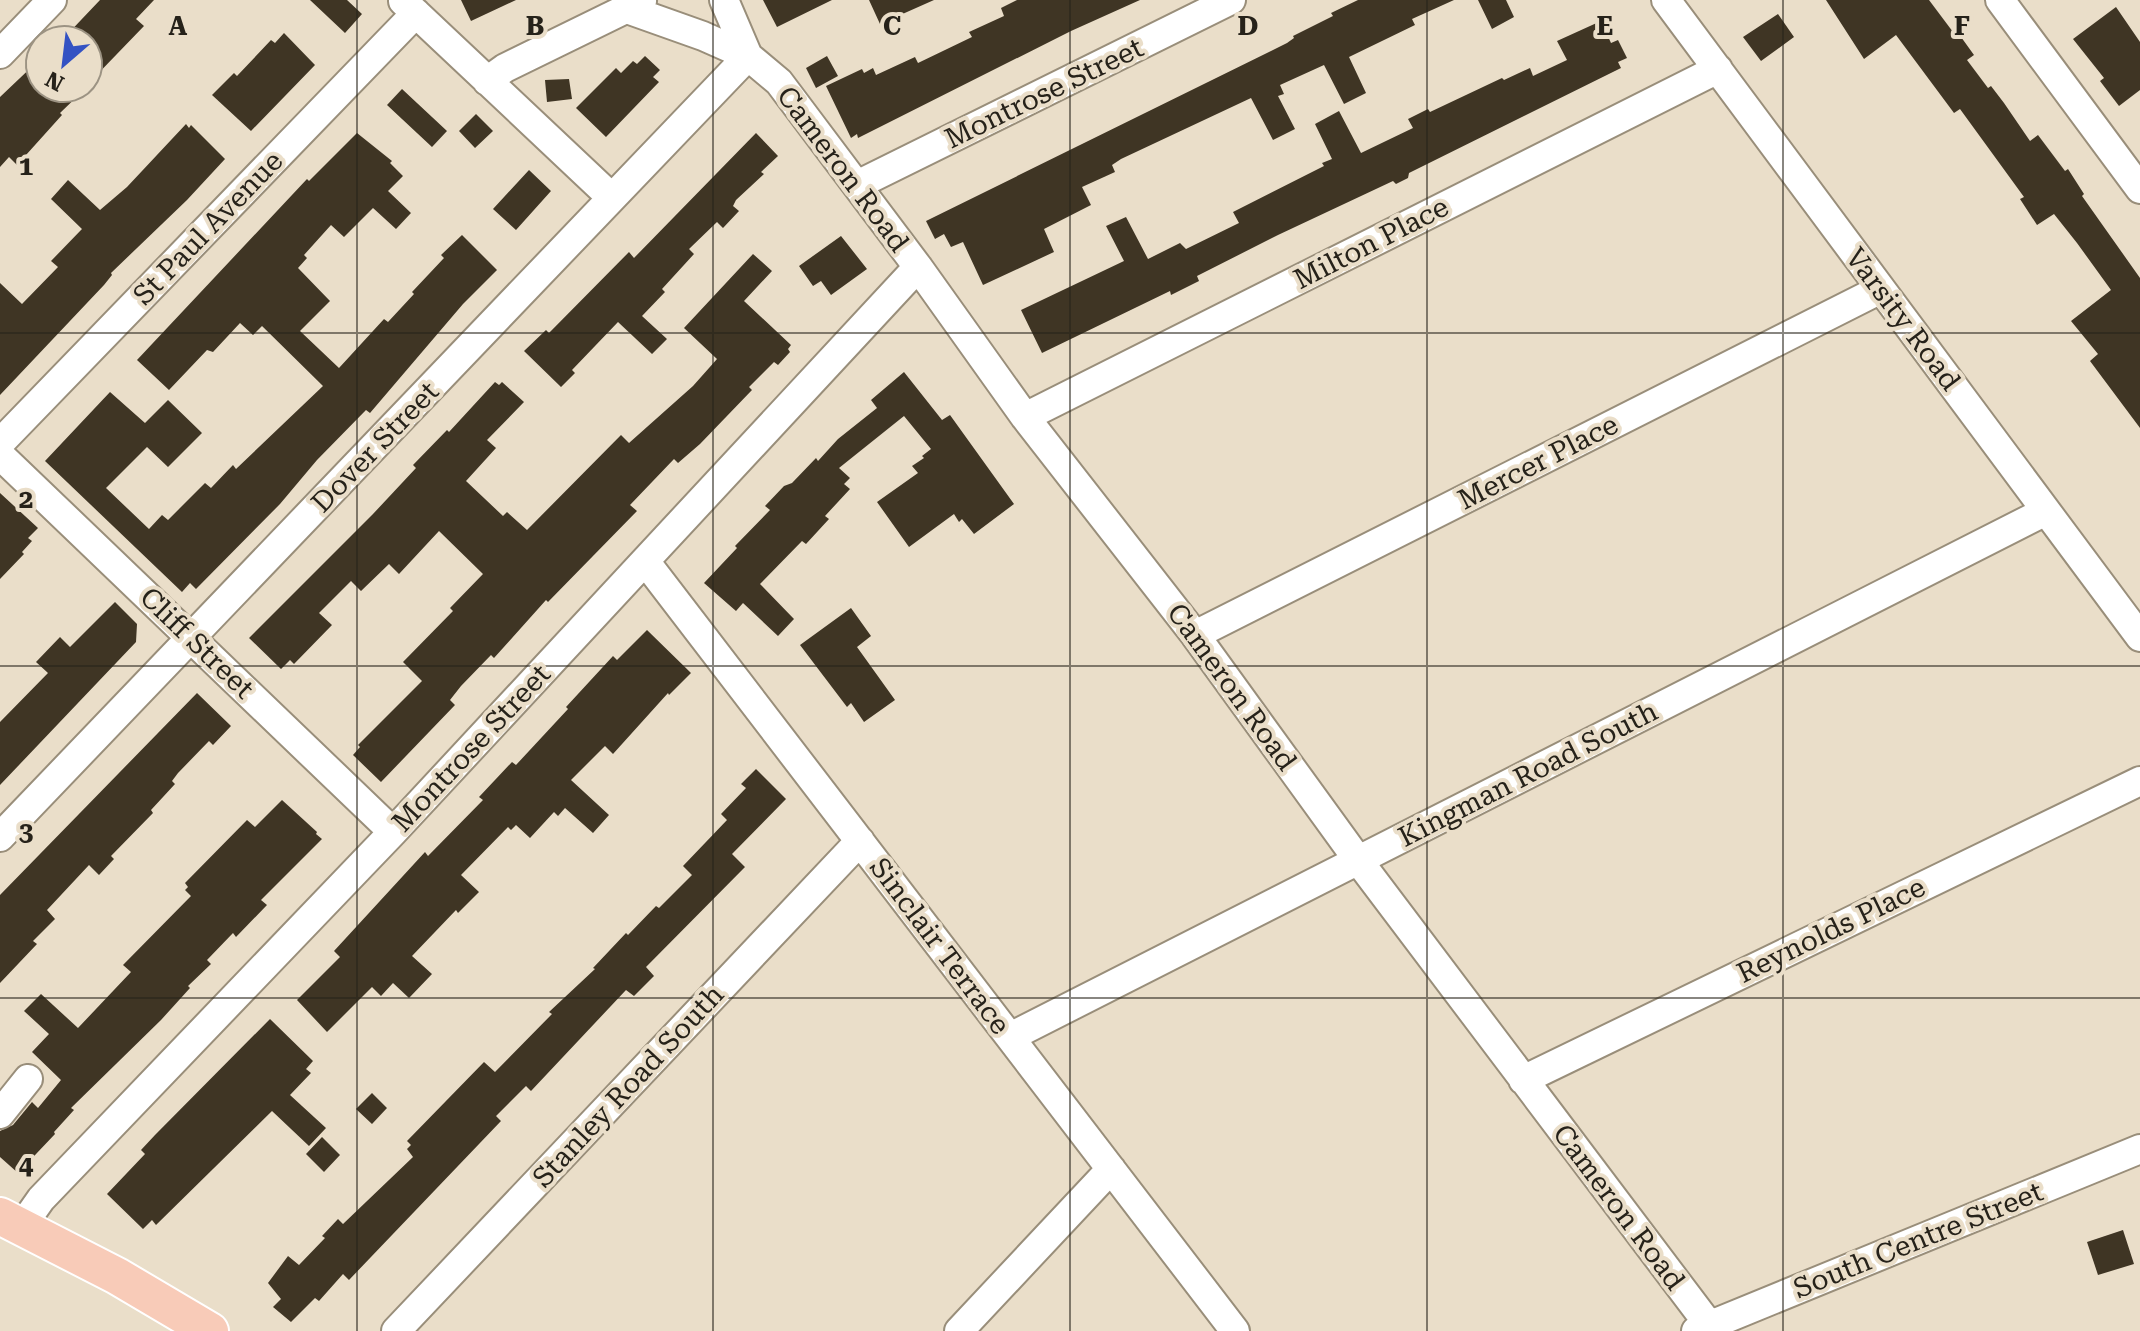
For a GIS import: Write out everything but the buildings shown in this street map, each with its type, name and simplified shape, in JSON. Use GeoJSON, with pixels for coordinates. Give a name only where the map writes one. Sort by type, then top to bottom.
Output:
{"type":"FeatureCollection","features":[{"type":"Feature","properties":{"kind":"main road"},"geometry":{"type":"LineString","coordinates":[[11,1221],[188,1325]]}},
{"type":"Feature","properties":{"kind":"street"},"geometry":{"type":"LineString","coordinates":[[0,54],[52,0]]}},
{"type":"Feature","properties":{"kind":"street","name":"Cameron Road"},"geometry":{"type":"LineString","coordinates":[[724,0],[748,56]]}},
{"type":"Feature","properties":{"kind":"street","name":"Montrose Street"},"geometry":{"type":"LineString","coordinates":[[857,185],[1231,0]]}},
{"type":"Feature","properties":{"kind":"street","name":"Varsity Road"},"geometry":{"type":"LineString","coordinates":[[1666,0],[2140,637]]}},
{"type":"Feature","properties":{"kind":"street"},"geometry":{"type":"LineString","coordinates":[[2000,0],[2135,170]]}},
{"type":"Feature","properties":{"kind":"street"},"geometry":{"type":"LineString","coordinates":[[487,81],[505,68],[635,4]]}},
{"type":"Feature","properties":{"kind":"street","name":"Cameron Road"},"geometry":{"type":"LineString","coordinates":[[635,4],[748,56],[779,82],[918,267],[1025,417],[1195,635],[1702,1328]]}},
{"type":"Feature","properties":{"kind":"street"},"geometry":{"type":"LineString","coordinates":[[409,6],[612,198]]}},
{"type":"Feature","properties":{"kind":"street","name":"St Paul Avenue"},"geometry":{"type":"LineString","coordinates":[[0,443],[409,6]]}},
{"type":"Feature","properties":{"kind":"street","name":"Dover Street"},"geometry":{"type":"LineString","coordinates":[[0,837],[748,56]]}},
{"type":"Feature","properties":{"kind":"street","name":"Milton Place"},"geometry":{"type":"LineString","coordinates":[[1025,417],[1718,69]]}},
{"type":"Feature","properties":{"kind":"street","name":"Montrose Street"},"geometry":{"type":"LineString","coordinates":[[11,1221],[41,1199],[393,832],[918,267]]}},
{"type":"Feature","properties":{"kind":"street","name":"Mercer Place"},"geometry":{"type":"LineString","coordinates":[[1195,635],[1881,289]]}},
{"type":"Feature","properties":{"kind":"street","name":"Cliff Street"},"geometry":{"type":"LineString","coordinates":[[0,455],[393,832]]}},
{"type":"Feature","properties":{"kind":"street","name":"Kingman Road South"},"geometry":{"type":"LineString","coordinates":[[1010,1037],[2046,511]]}},
{"type":"Feature","properties":{"kind":"street","name":"Sinclair Terrace"},"geometry":{"type":"LineString","coordinates":[[645,561],[1235,1331]]}},
{"type":"Feature","properties":{"kind":"street","name":"Reynolds Place"},"geometry":{"type":"LineString","coordinates":[[1523,1080],[2140,781]]}},
{"type":"Feature","properties":{"kind":"street","name":"Stanley Road South"},"geometry":{"type":"LineString","coordinates":[[396,1331],[860,841]]}},
{"type":"Feature","properties":{"kind":"street"},"geometry":{"type":"LineString","coordinates":[[0,1114],[28,1079]]}},
{"type":"Feature","properties":{"kind":"street","name":"South Centre Street"},"geometry":{"type":"LineString","coordinates":[[1702,1328],[2140,1149]]}},
{"type":"Feature","properties":{"kind":"street"},"geometry":{"type":"LineString","coordinates":[[959,1331],[1111,1169]]}}]}
